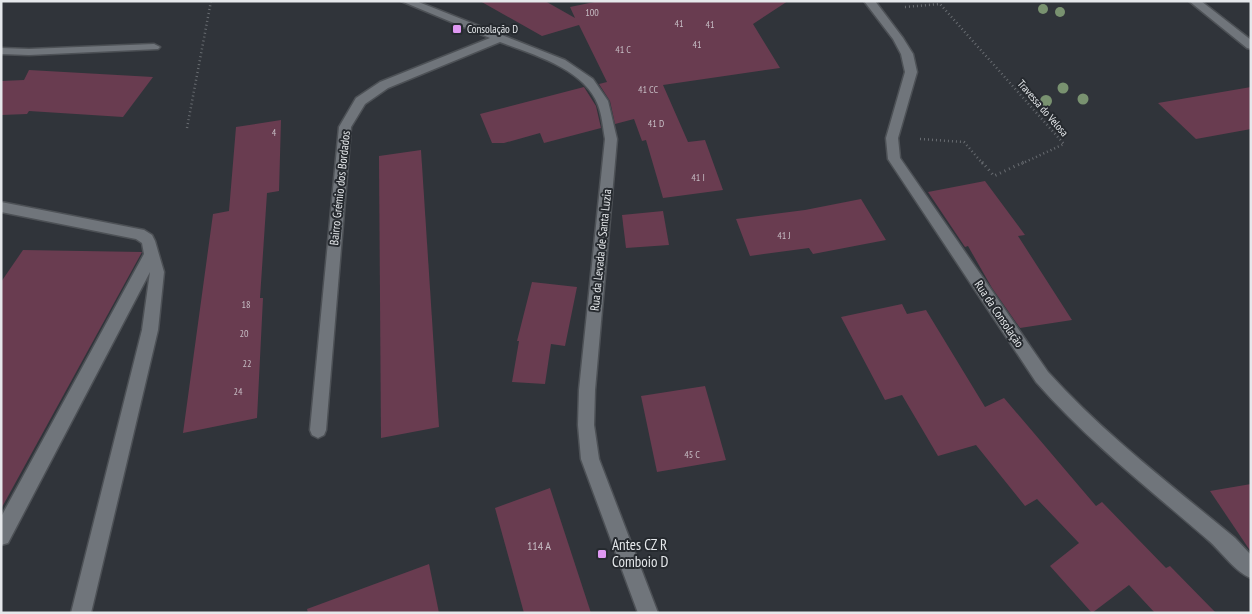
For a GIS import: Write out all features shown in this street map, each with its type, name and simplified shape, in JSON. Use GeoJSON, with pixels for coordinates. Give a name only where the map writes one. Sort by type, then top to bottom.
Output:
{"type":"FeatureCollection","features":[{"type":"Feature","properties":{"kind":"street","name":"Rua da Levada de Santa Luzia"},"geometry":{"type":"LineString","coordinates":[[406,1],[561,62],[589,82],[604,104],[611,139],[587,390],[586,425],[590,459],[648,613]]}},
{"type":"Feature","properties":{"kind":"street","name":"Rua da Consolação"},"geometry":{"type":"LineString","coordinates":[[869,1],[898,38],[907,54],[911,72],[892,138],[894,159],[1042,377],[1069,408],[1228,545],[1251,569]]}},
{"type":"Feature","properties":{"kind":"street"},"geometry":{"type":"LineString","coordinates":[[1194,1],[1251,46]]}},
{"type":"Feature","properties":{"kind":"street","name":"Bairro Grémio dos Bordados"},"geometry":{"type":"LineString","coordinates":[[318,430],[345,127],[360,102],[384,85],[499,38]]}},
{"type":"Feature","properties":{"kind":"street"},"geometry":{"type":"LineString","coordinates":[[1,51],[29,52],[154,47]]}},
{"type":"Feature","properties":{"kind":"street"},"geometry":{"type":"LineString","coordinates":[[1,207],[139,234],[146,237],[150,242],[151,254],[157,272],[150,330],[81,613]]}},
{"type":"Feature","properties":{"kind":"street"},"geometry":{"type":"LineString","coordinates":[[1,536],[151,254]]}},
{"type":"Feature","properties":{"kind":"path"},"geometry":{"type":"LineString","coordinates":[[186,128],[211,1]]}},
{"type":"Feature","properties":{"kind":"path","name":"Travessa do Velosa"},"geometry":{"type":"LineString","coordinates":[[892,138],[964,142],[994,176],[1064,144],[940,4],[898,8]]}},
{"type":"Feature","properties":{"kind":"building"},"geometry":{"type":"Polygon","coordinates":[[[480,1],[545,1],[575,18],[570,7],[599,1],[788,1],[753,24],[780,68],[663,85],[688,142],[705,140],[723,190],[663,198],[646,140],[642,141],[634,119],[615,124],[610,101],[599,84],[607,82],[579,25],[542,36],[480,1]]]}},
{"type":"Feature","properties":{"kind":"building"},"geometry":{"type":"Polygon","coordinates":[[[29,70],[153,77],[123,117],[29,111],[27,114],[1,115],[1,81],[24,80],[29,70]]]}},
{"type":"Feature","properties":{"kind":"building"},"geometry":{"type":"Polygon","coordinates":[[[584,87],[596,106],[601,128],[544,143],[540,133],[504,143],[492,143],[480,114],[584,87]]]}},
{"type":"Feature","properties":{"kind":"building"},"geometry":{"type":"Polygon","coordinates":[[[1251,87],[1251,129],[1196,139],[1158,103],[1251,87]]]}},
{"type":"Feature","properties":{"kind":"building"},"geometry":{"type":"Polygon","coordinates":[[[281,120],[279,191],[267,193],[260,298],[263,298],[257,418],[183,433],[213,214],[229,211],[236,127],[281,120]]]}},
{"type":"Feature","properties":{"kind":"building"},"geometry":{"type":"Polygon","coordinates":[[[421,150],[439,427],[381,438],[379,156],[421,150]]]}},
{"type":"Feature","properties":{"kind":"building"},"geometry":{"type":"Polygon","coordinates":[[[985,181],[1025,235],[1018,236],[1072,320],[1020,328],[992,288],[968,246],[965,247],[928,192],[985,181]]]}},
{"type":"Feature","properties":{"kind":"building"},"geometry":{"type":"Polygon","coordinates":[[[861,199],[886,240],[813,254],[809,248],[750,256],[736,219],[805,210],[861,199]]]}},
{"type":"Feature","properties":{"kind":"building"},"geometry":{"type":"Polygon","coordinates":[[[663,211],[669,245],[626,248],[622,215],[663,211]]]}},
{"type":"Feature","properties":{"kind":"building"},"geometry":{"type":"Polygon","coordinates":[[[23,250],[142,252],[1,509],[1,282],[23,250]]]}},
{"type":"Feature","properties":{"kind":"building"},"geometry":{"type":"Polygon","coordinates":[[[532,282],[577,287],[565,346],[551,344],[545,384],[512,382],[519,341],[517,341],[532,282]]]}},
{"type":"Feature","properties":{"kind":"building"},"geometry":{"type":"Polygon","coordinates":[[[902,304],[907,314],[926,310],[985,407],[1004,398],[1096,506],[1102,502],[1166,568],[1170,566],[1216,613],[1155,613],[1129,585],[1092,613],[1050,566],[1079,543],[1037,499],[1025,506],[976,445],[938,456],[902,395],[885,400],[841,317],[902,304]]]}},
{"type":"Feature","properties":{"kind":"building"},"geometry":{"type":"Polygon","coordinates":[[[705,386],[726,460],[657,472],[641,396],[705,386]]]}},
{"type":"Feature","properties":{"kind":"building"},"geometry":{"type":"Polygon","coordinates":[[[1251,484],[1251,552],[1210,491],[1251,484]]]}},
{"type":"Feature","properties":{"kind":"building"},"geometry":{"type":"Polygon","coordinates":[[[550,488],[591,613],[524,613],[495,508],[550,488]]]}},
{"type":"Feature","properties":{"kind":"building"},"geometry":{"type":"Polygon","coordinates":[[[429,564],[439,613],[308,613],[307,609],[429,564]]]}},
{"type":"Feature","properties":{"kind":"place","name":"Consolação D"},"geometry":{"type":"Point","coordinates":[457,29]}},
{"type":"Feature","properties":{"kind":"place","name":"Antes CZ R Comboio D"},"geometry":{"type":"Point","coordinates":[602,554]}}]}
